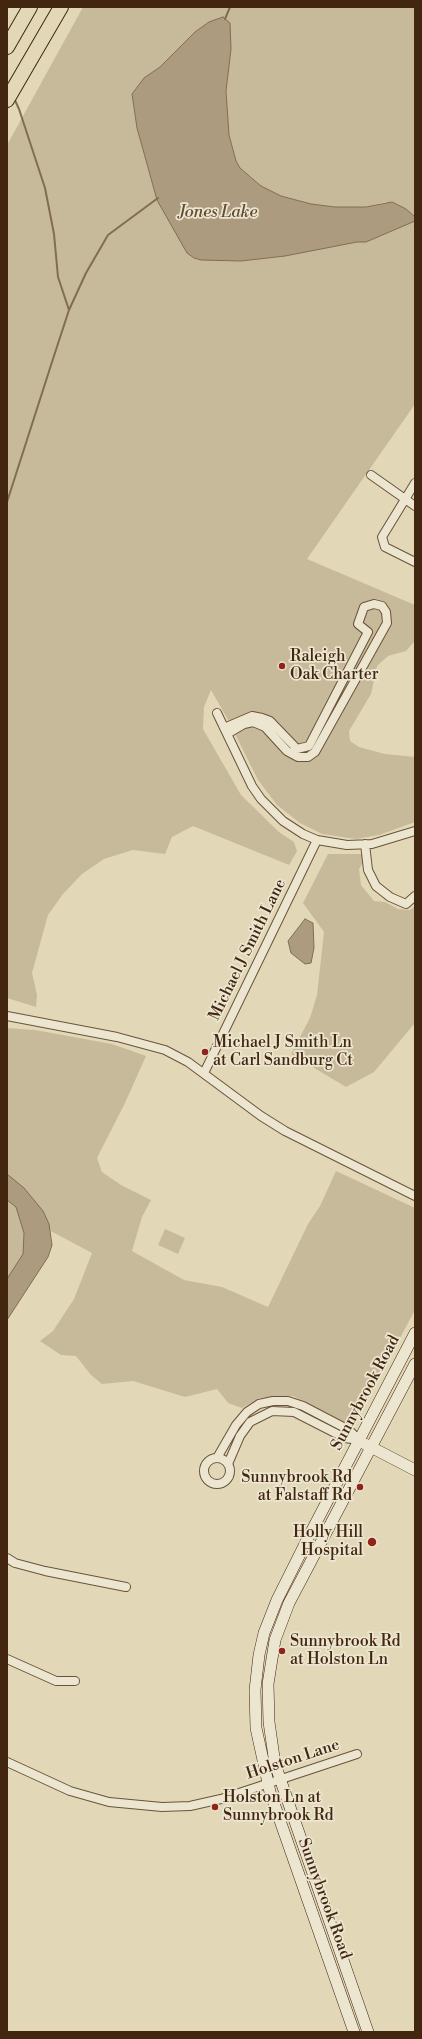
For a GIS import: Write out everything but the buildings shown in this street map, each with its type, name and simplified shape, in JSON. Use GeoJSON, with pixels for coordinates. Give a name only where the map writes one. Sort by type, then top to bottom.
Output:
{"type":"FeatureCollection","features":[{"type":"Feature","properties":{"kind":"highway"},"geometry":{"type":"LineString","coordinates":[[7,47],[30,7]]}},
{"type":"Feature","properties":{"kind":"highway"},"geometry":{"type":"LineString","coordinates":[[7,100],[61,7]]}},
{"type":"Feature","properties":{"kind":"main road","name":"Sunnybrook Road"},"geometry":{"type":"LineString","coordinates":[[354,2032],[317,1923],[277,1816],[256,1728],[255,1690],[259,1655],[264,1633],[293,1566],[415,1333]]}},
{"type":"Feature","properties":{"kind":"main road","name":"Sunnybrook Road"},"geometry":{"type":"LineString","coordinates":[[368,2032],[280,1779],[272,1746],[268,1684],[275,1640],[289,1603],[415,1364]]}},
{"type":"Feature","properties":{"kind":"main road"},"geometry":{"type":"LineString","coordinates":[[359,1440],[415,1470]]}},
{"type":"Feature","properties":{"kind":"main road"},"geometry":{"type":"LineString","coordinates":[[317,1923],[324,1924],[335,1938]]}},
{"type":"Feature","properties":{"kind":"street"},"geometry":{"type":"LineString","coordinates":[[371,475],[415,506]]}},
{"type":"Feature","properties":{"kind":"street"},"geometry":{"type":"LineString","coordinates":[[415,483],[382,533],[382,540],[385,547],[415,562]]}},
{"type":"Feature","properties":{"kind":"street"},"geometry":{"type":"LineString","coordinates":[[374,604],[382,606],[386,612],[387,623],[315,752],[308,757],[298,757],[287,751],[265,727],[253,722],[226,731],[252,716],[270,721],[297,749],[309,746],[368,632],[358,624],[364,607],[374,604]]}},
{"type":"Feature","properties":{"kind":"street"},"geometry":{"type":"LineString","coordinates":[[217,713],[252,786],[261,798],[283,821],[303,834],[332,844],[365,844],[391,839],[415,831]]}},
{"type":"Feature","properties":{"kind":"street","name":"Michael J Smith Lane"},"geometry":{"type":"LineString","coordinates":[[204,1073],[317,840]]}},
{"type":"Feature","properties":{"kind":"street"},"geometry":{"type":"LineString","coordinates":[[365,844],[368,870],[376,886],[390,897],[406,904],[415,896]]}},
{"type":"Feature","properties":{"kind":"street"},"geometry":{"type":"LineString","coordinates":[[7,1016],[141,1042],[165,1050],[188,1062],[261,1116],[285,1131],[415,1196]]}},
{"type":"Feature","properties":{"kind":"street"},"geometry":{"type":"LineString","coordinates":[[217,1458],[236,1425],[247,1412],[258,1404],[273,1401],[288,1401],[303,1406],[349,1430],[359,1440]]}},
{"type":"Feature","properties":{"kind":"street"},"geometry":{"type":"LineString","coordinates":[[228,1464],[240,1436],[250,1422],[272,1411],[294,1412],[344,1438],[359,1440]]}},
{"type":"Feature","properties":{"kind":"street"},"geometry":{"type":"LineString","coordinates":[[221,1458],[228,1464],[230,1472],[226,1480],[218,1484],[210,1482],[204,1473],[205,1466],[210,1460],[221,1458]]}},
{"type":"Feature","properties":{"kind":"street"},"geometry":{"type":"LineString","coordinates":[[7,1558],[14,1564],[126,1587]]}},
{"type":"Feature","properties":{"kind":"street"},"geometry":{"type":"LineString","coordinates":[[7,1659],[56,1682],[75,1682]]}},
{"type":"Feature","properties":{"kind":"street","name":"Holston Lane"},"geometry":{"type":"LineString","coordinates":[[7,1762],[70,1791],[109,1802],[148,1807],[190,1806],[221,1800],[357,1754]]}},
{"type":"Feature","properties":{"kind":"shaded area"},"geometry":{"type":"Polygon","coordinates":[[[83,7],[415,7],[415,404],[307,559],[415,605],[415,641],[406,651],[388,656],[377,666],[371,694],[349,731],[350,741],[359,747],[385,754],[415,757],[415,822],[379,835],[356,839],[322,834],[300,823],[277,805],[258,780],[227,718],[211,690],[204,707],[203,729],[241,795],[279,832],[294,842],[297,851],[289,865],[193,826],[172,837],[165,854],[133,850],[104,859],[82,874],[63,894],[48,915],[32,973],[37,995],[36,1007],[7,998],[7,145],[83,7]],[[231,49],[160,67],[144,78],[132,94],[137,128],[157,200],[194,258],[201,260],[241,261],[285,256],[357,242],[366,242],[386,202],[366,207],[335,207],[311,204],[281,196],[261,186],[240,168],[236,161],[229,135],[226,91],[231,49]]]}},
{"type":"Feature","properties":{"kind":"shaded area"},"geometry":{"type":"Polygon","coordinates":[[[328,854],[362,854],[362,864],[359,869],[361,885],[374,901],[385,902],[398,909],[410,910],[415,906],[415,1023],[374,1072],[346,1087],[291,1054],[310,1018],[317,995],[324,932],[303,903],[328,854]]]}},
{"type":"Feature","properties":{"kind":"shaded area"},"geometry":{"type":"Polygon","coordinates":[[[7,1028],[35,1030],[112,1044],[146,1056],[125,1103],[97,1158],[102,1172],[121,1185],[151,1200],[142,1217],[132,1251],[184,1280],[222,1287],[268,1307],[308,1224],[320,1206],[336,1171],[415,1208],[415,1310],[355,1422],[344,1422],[293,1396],[259,1398],[242,1408],[228,1403],[217,1389],[185,1397],[133,1381],[102,1384],[91,1375],[76,1356],[61,1355],[40,1341],[53,1331],[74,1299],[92,1253],[45,1228],[7,1315],[7,1028]]]}},
{"type":"Feature","properties":{"kind":"shaded area"},"geometry":{"type":"Polygon","coordinates":[[[165,1229],[185,1238],[178,1254],[158,1245],[165,1229]]]}},
{"type":"Feature","properties":{"kind":"water","name":"Jones Lake"},"geometry":{"type":"Polygon","coordinates":[[[223,17],[230,23],[231,49],[226,91],[229,135],[236,161],[240,168],[261,186],[281,196],[311,204],[335,207],[366,207],[392,202],[406,209],[415,217],[415,221],[366,242],[357,242],[285,256],[241,261],[201,260],[194,258],[187,253],[157,200],[137,128],[132,94],[144,78],[160,67],[195,32],[209,22],[223,17]]]}},
{"type":"Feature","properties":{"kind":"water"},"geometry":{"type":"Polygon","coordinates":[[[305,919],[313,923],[314,948],[311,963],[305,964],[291,953],[288,941],[305,919]]]}},
{"type":"Feature","properties":{"kind":"water"},"geometry":{"type":"Polygon","coordinates":[[[7,1174],[24,1188],[43,1211],[49,1224],[52,1245],[48,1257],[7,1320],[7,1279],[23,1254],[24,1233],[16,1207],[7,1200],[7,1174]]]}},
{"type":"Feature","properties":{"kind":"waterway"},"geometry":{"type":"LineString","coordinates":[[225,19],[230,7]]}},
{"type":"Feature","properties":{"kind":"waterway"},"geometry":{"type":"LineString","coordinates":[[14,98],[45,188],[54,234],[58,277],[69,310]]}},
{"type":"Feature","properties":{"kind":"waterway"},"geometry":{"type":"LineString","coordinates":[[7,502],[69,310],[86,273],[108,235],[158,198]]}},
{"type":"Feature","properties":{"kind":"place","name":"Raleigh Oak Charter"},"geometry":{"type":"Point","coordinates":[282,666]}},
{"type":"Feature","properties":{"kind":"place","name":"Michael J Smith Ln at Carl Sandburg Ct"},"geometry":{"type":"Point","coordinates":[205,1052]}},
{"type":"Feature","properties":{"kind":"place","name":"Sunnybrook Rd at Falstaff Rd"},"geometry":{"type":"Point","coordinates":[360,1487]}},
{"type":"Feature","properties":{"kind":"place","name":"Holly Hill Hospital"},"geometry":{"type":"Point","coordinates":[372,1542]}},
{"type":"Feature","properties":{"kind":"place","name":"Sunnybrook Rd at Holston Ln"},"geometry":{"type":"Point","coordinates":[282,1651]}},
{"type":"Feature","properties":{"kind":"place","name":"Holston Ln at Sunnybrook Rd"},"geometry":{"type":"Point","coordinates":[215,1807]}}]}
